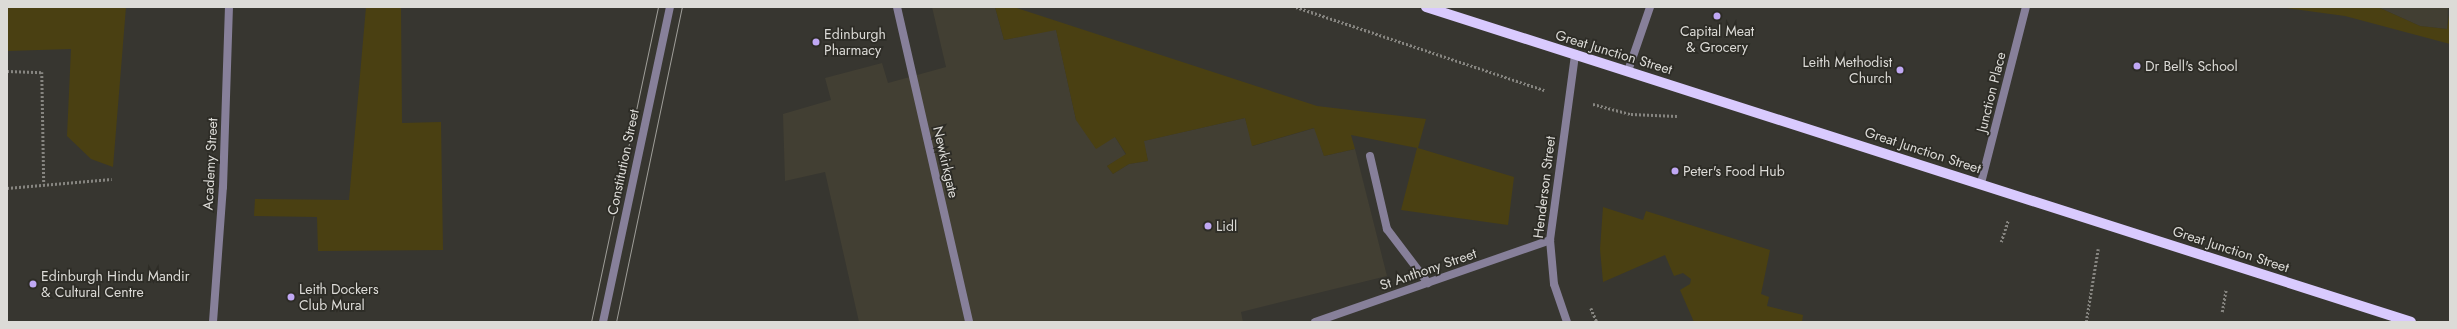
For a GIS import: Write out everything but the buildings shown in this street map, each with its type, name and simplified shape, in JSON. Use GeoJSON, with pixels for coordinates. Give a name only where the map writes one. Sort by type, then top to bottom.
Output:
{"type":"FeatureCollection","features":[{"type":"Feature","properties":{"kind":"main road","name":"Great Junction Street"},"geometry":{"type":"LineString","coordinates":[[1426,7],[1981,183],[2411,322]]}},
{"type":"Feature","properties":{"kind":"street","name":"Academy Street"},"geometry":{"type":"LineString","coordinates":[[213,322],[223,187],[229,7]]}},
{"type":"Feature","properties":{"kind":"street","name":"Constitution Street"},"geometry":{"type":"LineString","coordinates":[[603,322],[670,7]]}},
{"type":"Feature","properties":{"kind":"street","name":"Newkirkgate"},"geometry":{"type":"LineString","coordinates":[[897,7],[969,322]]}},
{"type":"Feature","properties":{"kind":"street"},"geometry":{"type":"LineString","coordinates":[[1628,71],[1650,7]]}},
{"type":"Feature","properties":{"kind":"street","name":"Junction Place"},"geometry":{"type":"LineString","coordinates":[[1981,183],[2026,7]]}},
{"type":"Feature","properties":{"kind":"street","name":"Henderson Street"},"geometry":{"type":"LineString","coordinates":[[1567,322],[1554,284],[1550,240],[1575,54]]}},
{"type":"Feature","properties":{"kind":"street"},"geometry":{"type":"LineString","coordinates":[[1370,156],[1387,229],[1428,283]]}},
{"type":"Feature","properties":{"kind":"street","name":"St Anthony Street"},"geometry":{"type":"LineString","coordinates":[[1315,322],[1550,240]]}},
{"type":"Feature","properties":{"kind":"path"},"geometry":{"type":"LineString","coordinates":[[1296,7],[1568,98]]}},
{"type":"Feature","properties":{"kind":"path"},"geometry":{"type":"LineString","coordinates":[[7,71],[42,72],[44,184]]}},
{"type":"Feature","properties":{"kind":"path"},"geometry":{"type":"LineString","coordinates":[[1588,111],[1589,103]]}},
{"type":"Feature","properties":{"kind":"path"},"geometry":{"type":"LineString","coordinates":[[7,188],[112,179]]}},
{"type":"Feature","properties":{"kind":"path"},"geometry":{"type":"LineString","coordinates":[[2086,322],[2102,223]]}},
{"type":"Feature","properties":{"kind":"path"},"geometry":{"type":"LineString","coordinates":[[1590,305],[1597,322]]}},
{"type":"Feature","properties":{"kind":"path"},"geometry":{"type":"LineString","coordinates":[[1245,322],[1257,322]]}},
{"type":"Feature","properties":{"kind":"shaded area"},"geometry":{"type":"Polygon","coordinates":[[[7,7],[126,7],[113,167],[91,159],[67,136],[71,49],[7,51],[7,7]]]}},
{"type":"Feature","properties":{"kind":"shaded area"},"geometry":{"type":"Polygon","coordinates":[[[366,7],[401,7],[402,123],[441,122],[443,250],[318,251],[317,217],[254,216],[255,199],[349,200],[366,7]]]}},
{"type":"Feature","properties":{"kind":"shaded area"},"geometry":{"type":"Polygon","coordinates":[[[932,7],[995,7],[1004,40],[1056,29],[1076,120],[1115,137],[1126,155],[1107,166],[1113,174],[1129,164],[1148,161],[1143,141],[1245,118],[1253,146],[1315,128],[1324,156],[1355,149],[1387,276],[1241,312],[1243,322],[859,322],[825,172],[785,181],[783,114],[831,100],[825,78],[882,63],[888,83],[946,67],[932,7]]]}},
{"type":"Feature","properties":{"kind":"shaded area"},"geometry":{"type":"Polygon","coordinates":[[[995,7],[1014,7],[1317,106],[1426,119],[1418,148],[1514,177],[1508,225],[1401,210],[1417,148],[1351,135],[1355,149],[1324,156],[1314,128],[1252,146],[1245,118],[1144,141],[1148,161],[1129,164],[1113,174],[1107,166],[1126,154],[1115,137],[1096,149],[1076,120],[1056,30],[1004,40],[995,7]]]}},
{"type":"Feature","properties":{"kind":"shaded area"},"geometry":{"type":"Polygon","coordinates":[[[2279,7],[2380,8],[2420,26],[2447,29],[2450,7],[2450,44],[2345,16],[2279,7]]]}},
{"type":"Feature","properties":{"kind":"shaded area"},"geometry":{"type":"Polygon","coordinates":[[[2349,7],[2448,7],[2447,29],[2420,26],[2380,8],[2349,7]]]}},
{"type":"Feature","properties":{"kind":"shaded area"},"geometry":{"type":"Polygon","coordinates":[[[1603,207],[1643,220],[1646,211],[1770,250],[1761,294],[1769,297],[1767,306],[1803,315],[1802,322],[1694,322],[1680,290],[1690,284],[1691,279],[1683,273],[1674,276],[1665,255],[1603,282],[1600,249],[1603,207]]]}},
{"type":"Feature","properties":{"kind":"tram line"},"geometry":{"type":"LineString","coordinates":[[591,322],[658,7]]}},
{"type":"Feature","properties":{"kind":"tram line"},"geometry":{"type":"LineString","coordinates":[[616,322],[682,7]]}},
{"type":"Feature","properties":{"kind":"place","name":"Capital Meat & Grocery"},"geometry":{"type":"Point","coordinates":[1717,16]}},
{"type":"Feature","properties":{"kind":"place","name":"Edinburgh Pharmacy"},"geometry":{"type":"Point","coordinates":[816,42]}},
{"type":"Feature","properties":{"kind":"place","name":"Dr Bell's School"},"geometry":{"type":"Point","coordinates":[2137,66]}},
{"type":"Feature","properties":{"kind":"place","name":"Leith Methodist Church"},"geometry":{"type":"Point","coordinates":[1900,70]}},
{"type":"Feature","properties":{"kind":"place","name":"Peter's Food Hub"},"geometry":{"type":"Point","coordinates":[1675,171]}},
{"type":"Feature","properties":{"kind":"place","name":"Lidl"},"geometry":{"type":"Point","coordinates":[1208,226]}},
{"type":"Feature","properties":{"kind":"place","name":"Edinburgh Hindu Mandir & Cultural Centre"},"geometry":{"type":"Point","coordinates":[33,284]}},
{"type":"Feature","properties":{"kind":"place","name":"Leith Dockers Club Mural"},"geometry":{"type":"Point","coordinates":[291,297]}}]}
